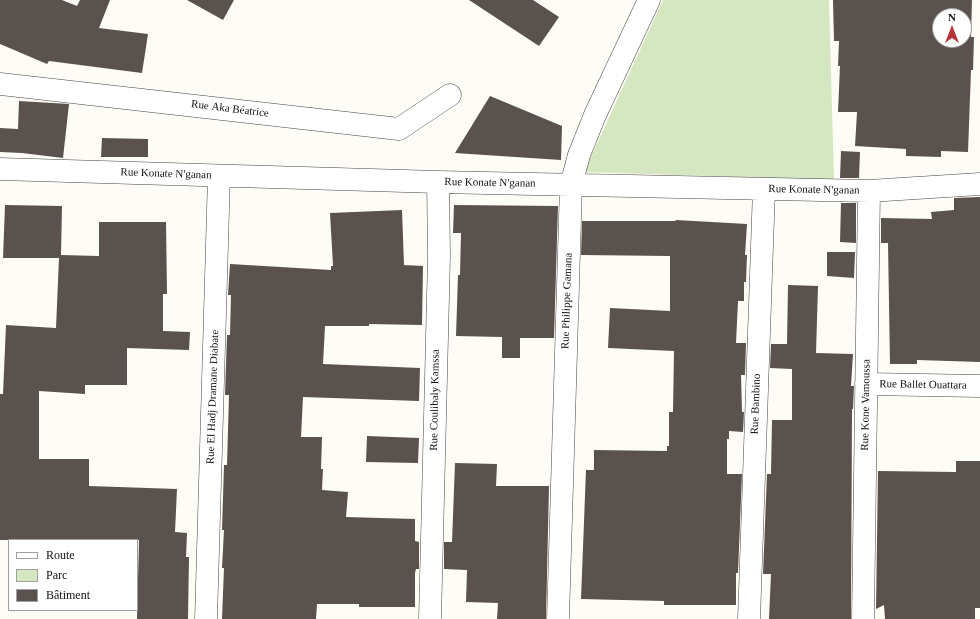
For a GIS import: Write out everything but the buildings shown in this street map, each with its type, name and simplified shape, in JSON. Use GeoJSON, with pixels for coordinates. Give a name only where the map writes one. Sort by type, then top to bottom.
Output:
{"type":"FeatureCollection","features":[{"type":"Feature","properties":{"kind":"street","name":"Rue Philippe Gamana"},"geometry":{"type":"LineString","coordinates":[[558,619],[571,185],[579,155],[595,115],[649,0]]}},
{"type":"Feature","properties":{"kind":"street","name":"Rue Aka Béatrice"},"geometry":{"type":"LineString","coordinates":[[0,84],[399,129],[450,95]]}},
{"type":"Feature","properties":{"kind":"street","name":"Rue Konate N'ganan"},"geometry":{"type":"LineString","coordinates":[[0,169],[438,182],[869,191],[980,184]]}},
{"type":"Feature","properties":{"kind":"street","name":"Rue El Hadj Dramane Diabate"},"geometry":{"type":"LineString","coordinates":[[206,619],[219,176]]}},
{"type":"Feature","properties":{"kind":"street","name":"Rue Coulibaly Kamssa"},"geometry":{"type":"LineString","coordinates":[[430,619],[439,256],[438,182]]}},
{"type":"Feature","properties":{"kind":"street","name":"Rue Bambino"},"geometry":{"type":"LineString","coordinates":[[749,619],[764,189]]}},
{"type":"Feature","properties":{"kind":"street","name":"Rue Kone Vamoussa"},"geometry":{"type":"LineString","coordinates":[[863,619],[869,191]]}},
{"type":"Feature","properties":{"kind":"street","name":"Rue Ballet Ouattara"},"geometry":{"type":"LineString","coordinates":[[866,384],[980,386]]}},
{"type":"Feature","properties":{"kind":"green space"},"geometry":{"type":"Polygon","coordinates":[[[663,0],[829,0],[834,180],[584,172],[663,0]]]}}]}
